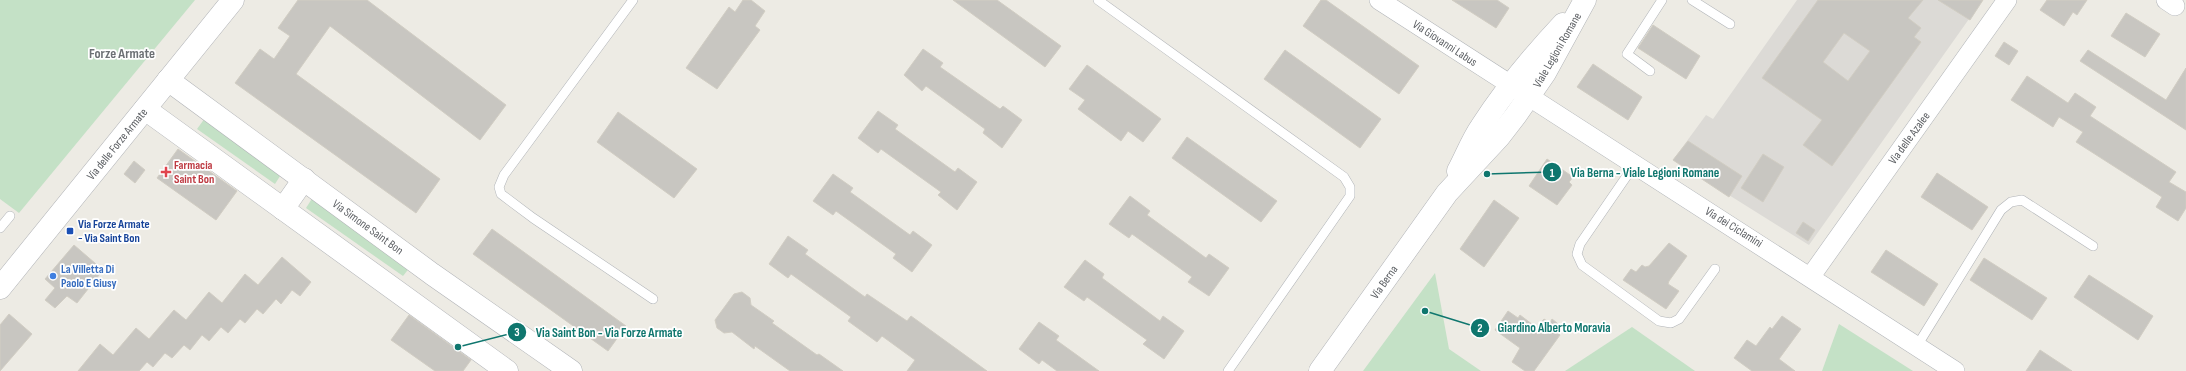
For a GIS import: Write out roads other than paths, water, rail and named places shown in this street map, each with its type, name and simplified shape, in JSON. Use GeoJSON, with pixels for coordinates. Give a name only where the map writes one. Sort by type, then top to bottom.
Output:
{"type":"FeatureCollection","features":[{"type":"Feature","properties":{"kind":"street","name":"Via delle Forze Armate"},"geometry":{"type":"LineString","coordinates":[[0,288],[233,0]]}},
{"type":"Feature","properties":{"kind":"street","name":"Via Giovanni Labus"},"geometry":{"type":"LineString","coordinates":[[1379,0],[1520,91]]}},
{"type":"Feature","properties":{"kind":"street","name":"Via delle Azalee"},"geometry":{"type":"LineString","coordinates":[[1811,276],[2007,0]]}},
{"type":"Feature","properties":{"kind":"street","name":"Viale Legioni Romane"},"geometry":{"type":"LineString","coordinates":[[1520,91],[1534,54],[1585,1]]}},
{"type":"Feature","properties":{"kind":"street","name":"Via Simone Saint Bon"},"geometry":{"type":"LineString","coordinates":[[168,80],[432,274],[571,371]]}},
{"type":"Feature","properties":{"kind":"street","name":"Via dei Ciclamini"},"geometry":{"type":"LineString","coordinates":[[1520,91],[1811,276],[1955,371]]}},
{"type":"Feature","properties":{"kind":"street","name":"Via Berna"},"geometry":{"type":"LineString","coordinates":[[1320,371],[1447,193],[1480,128],[1520,91]]}},
{"type":"Feature","properties":{"kind":"street"},"geometry":{"type":"LineString","coordinates":[[145,109],[507,371]]}},
{"type":"Feature","properties":{"kind":"street"},"geometry":{"type":"LineString","coordinates":[[283,209],[304,179]]}},
{"type":"Feature","properties":{"kind":"lane"},"geometry":{"type":"LineString","coordinates":[[633,0],[504,176],[499,187],[501,194],[533,218],[653,299]]}},
{"type":"Feature","properties":{"kind":"lane"},"geometry":{"type":"LineString","coordinates":[[1098,0],[1344,178],[1350,187],[1350,196],[1228,371]]}},
{"type":"Feature","properties":{"kind":"lane"},"geometry":{"type":"LineString","coordinates":[[1650,71],[1627,54],[1662,0]]}},
{"type":"Feature","properties":{"kind":"lane"},"geometry":{"type":"LineString","coordinates":[[1692,0],[1730,24]]}},
{"type":"Feature","properties":{"kind":"lane"},"geometry":{"type":"LineString","coordinates":[[1635,164],[1580,244],[1577,254],[1582,265],[1659,320],[1671,323],[1679,319],[1715,269]]}},
{"type":"Feature","properties":{"kind":"lane"},"geometry":{"type":"LineString","coordinates":[[1917,346],[2001,210],[2011,202],[2022,200],[2093,246]]}},
{"type":"Feature","properties":{"kind":"lane"},"geometry":{"type":"LineString","coordinates":[[0,228],[10,216]]}},
{"type":"Feature","properties":{"kind":"place","name":"Farmacia Saint Bon"},"geometry":{"type":"Point","coordinates":[166,172]}},
{"type":"Feature","properties":{"kind":"place","name":"Via Berna - Viale Legioni Romane"},"geometry":{"type":"Point","coordinates":[1487,174]}},
{"type":"Feature","properties":{"kind":"place","name":"Via Forze Armate - Via Saint Bon"},"geometry":{"type":"Point","coordinates":[70,231]}},
{"type":"Feature","properties":{"kind":"place","name":"La Villetta Di Paolo E Giusy"},"geometry":{"type":"Point","coordinates":[53,276]}},
{"type":"Feature","properties":{"kind":"place","name":"Giardino Alberto Moravia"},"geometry":{"type":"Point","coordinates":[1425,311]}},
{"type":"Feature","properties":{"kind":"place","name":"Via Saint Bon - Via Forze Armate"},"geometry":{"type":"Point","coordinates":[458,347]}},
{"type":"Feature","properties":{"kind":"district","name":"Forze Armate"},"geometry":{"type":"Point","coordinates":[122,53]}}]}
